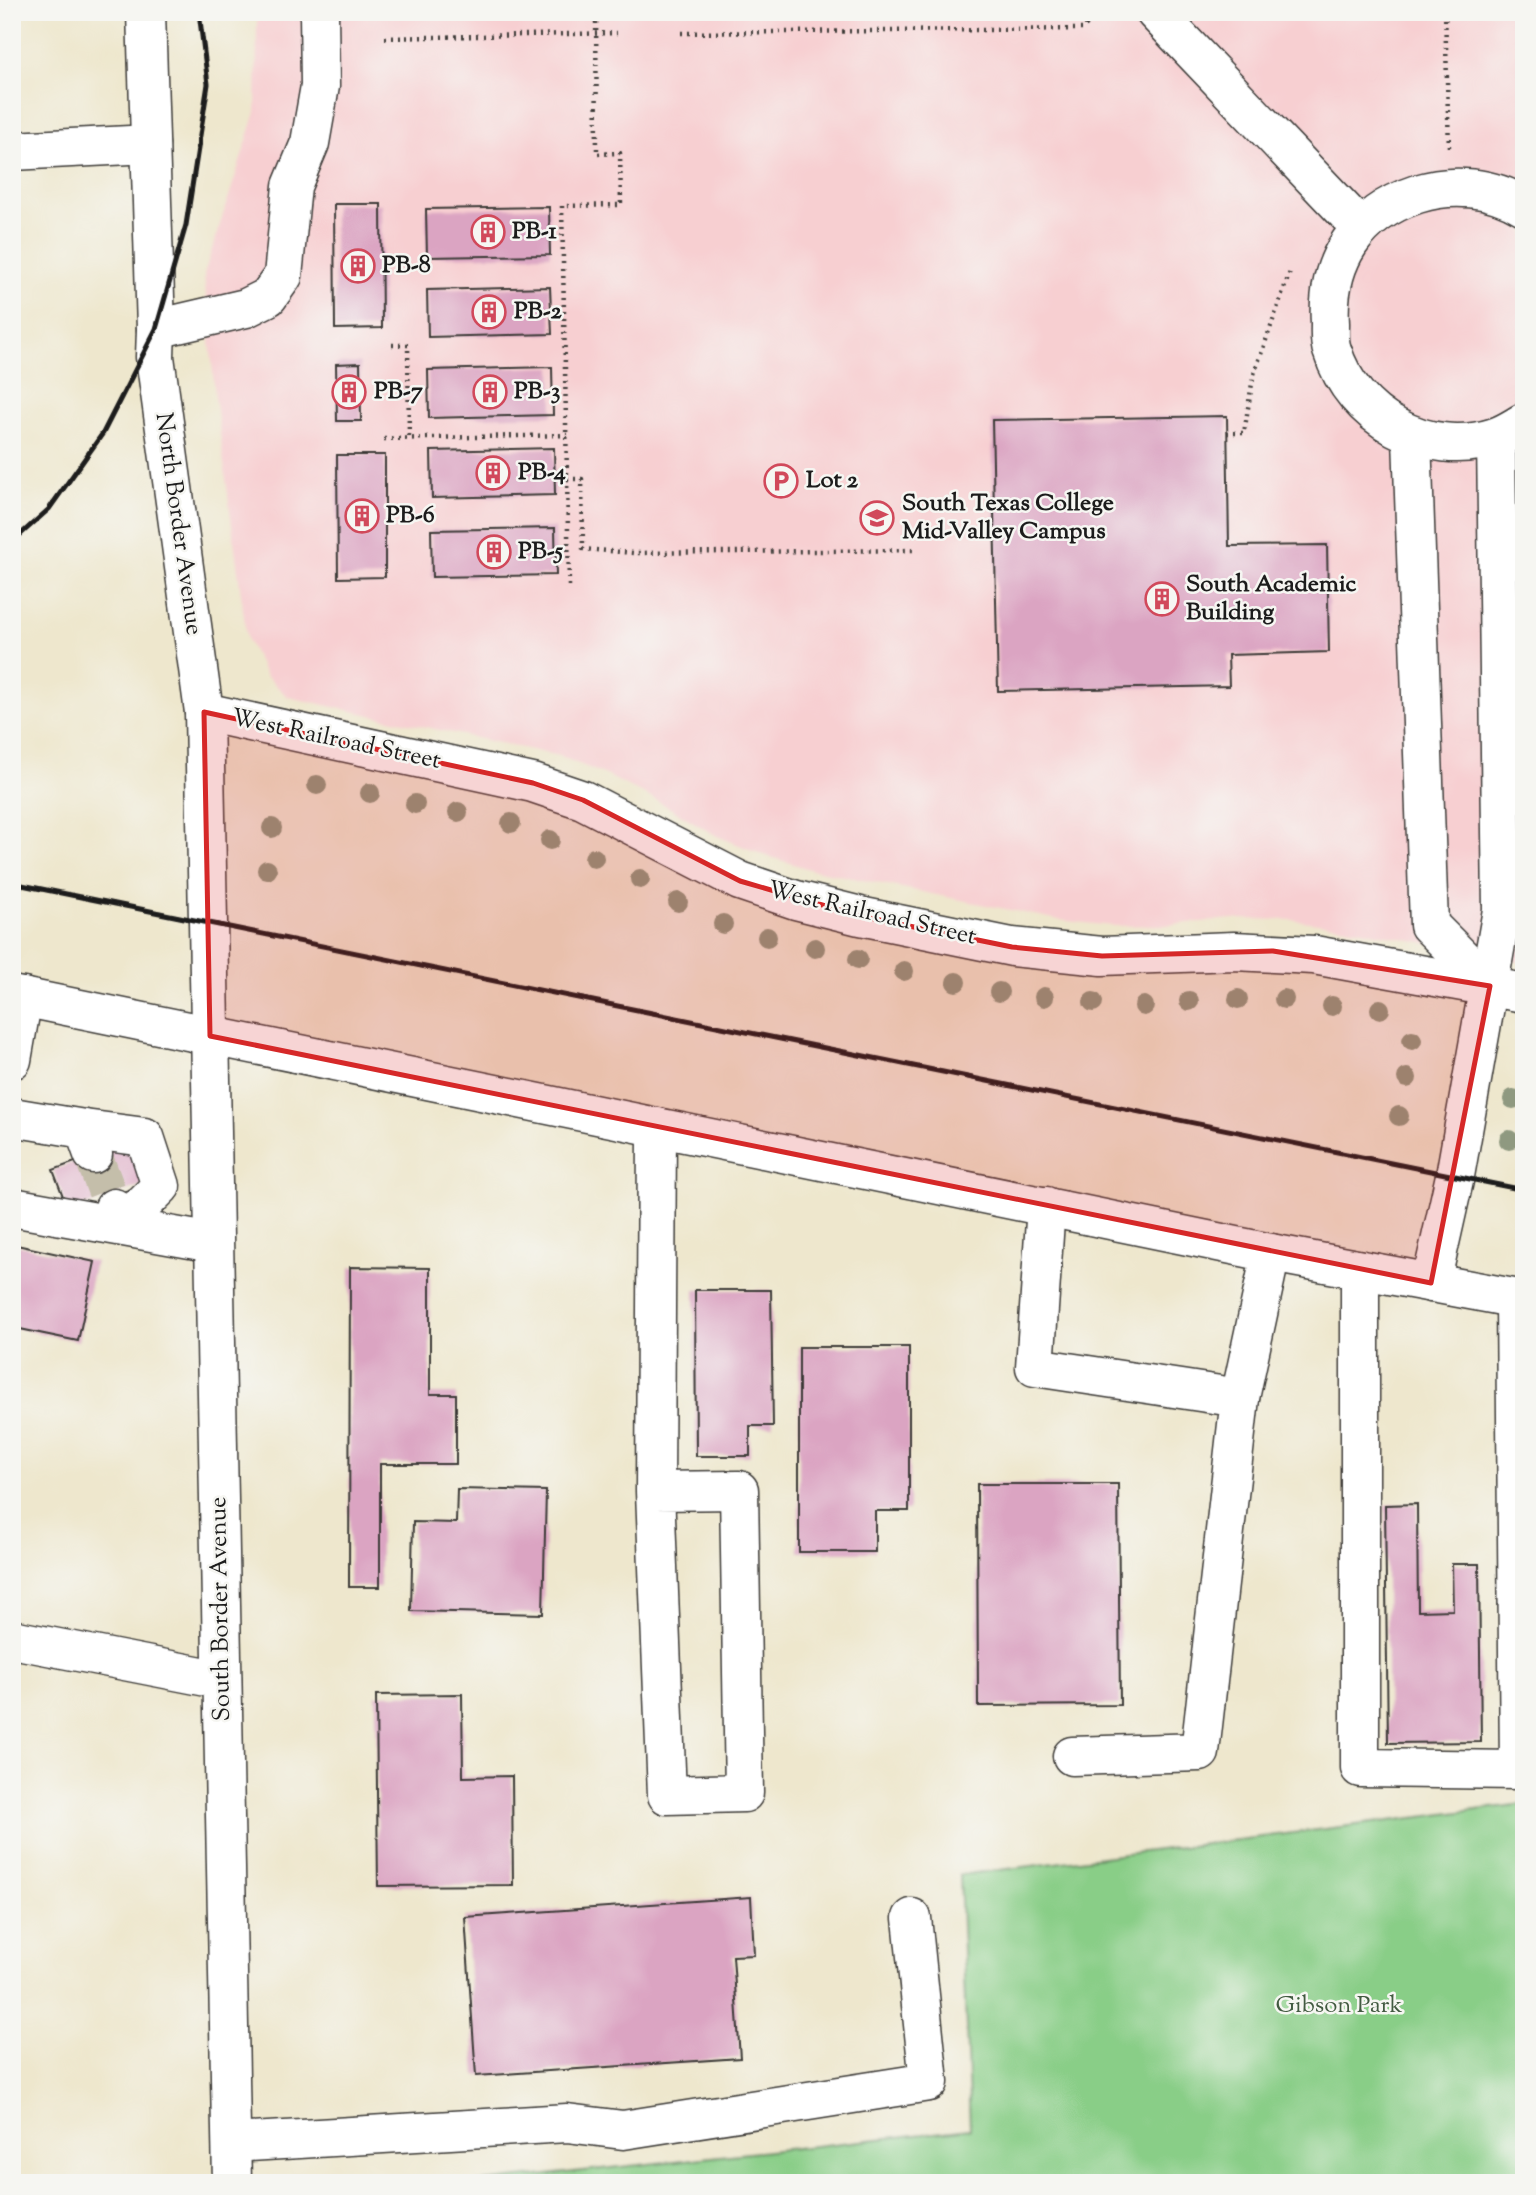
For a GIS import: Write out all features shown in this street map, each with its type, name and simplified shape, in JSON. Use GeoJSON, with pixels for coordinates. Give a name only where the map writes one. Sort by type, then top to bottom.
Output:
{"type":"FeatureCollection","features":[{"type":"Feature","properties":{"kind":"street","name":"North Border Avenue"},"geometry":{"type":"LineString","coordinates":[[146,12],[155,357],[204,712],[210,1035]]}},
{"type":"Feature","properties":{"kind":"street"},"geometry":{"type":"LineString","coordinates":[[156,329],[246,308],[268,297],[283,276],[292,186],[310,143],[320,86],[319,12]]}},
{"type":"Feature","properties":{"kind":"street"},"geometry":{"type":"LineString","coordinates":[[1155,12],[1360,227]]}},
{"type":"Feature","properties":{"kind":"street"},"geometry":{"type":"LineString","coordinates":[[12,152],[150,144]]}},
{"type":"Feature","properties":{"kind":"street"},"geometry":{"type":"LineString","coordinates":[[1431,1283],[1455,1176],[1507,990],[1503,910],[1510,430],[1457,444],[1412,437],[1382,421],[1350,389],[1331,348],[1328,299],[1341,255],[1360,227],[1397,201],[1440,187],[1485,189],[1524,205]]}},
{"type":"Feature","properties":{"kind":"street"},"geometry":{"type":"LineString","coordinates":[[1412,437],[1429,925],[1507,990]]}},
{"type":"Feature","properties":{"kind":"street","name":"West Railroad Street"},"geometry":{"type":"LineString","coordinates":[[204,712],[533,783],[583,800],[740,881],[796,900],[859,916],[1012,947],[1102,956],[1234,951],[1287,952],[1507,990]]}},
{"type":"Feature","properties":{"kind":"street"},"geometry":{"type":"LineString","coordinates":[[12,1060],[17,996],[1360,1270],[1519,1299],[1520,1770],[1360,1768],[1360,1270]]}},
{"type":"Feature","properties":{"kind":"street","name":"South Border Avenue"},"geometry":{"type":"LineString","coordinates":[[210,1035],[232,2183]]}},
{"type":"Feature","properties":{"kind":"street"},"geometry":{"type":"LineString","coordinates":[[12,1117],[88,1142],[145,1137],[161,1186],[115,1211]]}},
{"type":"Feature","properties":{"kind":"street"},"geometry":{"type":"LineString","coordinates":[[656,1491],[739,1490],[744,1793],[667,1795],[656,1491],[657,1127]]}},
{"type":"Feature","properties":{"kind":"street"},"geometry":{"type":"LineString","coordinates":[[1046,1206],[1035,1367],[1241,1398]]}},
{"type":"Feature","properties":{"kind":"street"},"geometry":{"type":"LineString","coordinates":[[12,1207],[115,1211],[213,1244]]}},
{"type":"Feature","properties":{"kind":"street"},"geometry":{"type":"LineString","coordinates":[[1072,1756],[1200,1752],[1241,1398],[1271,1252]]}},
{"type":"Feature","properties":{"kind":"street"},"geometry":{"type":"LineString","coordinates":[[12,1639],[222,1680]]}},
{"type":"Feature","properties":{"kind":"street"},"geometry":{"type":"LineString","coordinates":[[232,2143],[567,2123],[623,2130],[929,2082],[912,1918]]}},
{"type":"Feature","properties":{"kind":"path"},"geometry":{"type":"LineString","coordinates":[[569,586],[562,206],[621,205],[620,153],[597,154],[596,12]]}},
{"type":"Feature","properties":{"kind":"path"},"geometry":{"type":"LineString","coordinates":[[681,33],[1084,29],[1095,12]]}},
{"type":"Feature","properties":{"kind":"path"},"geometry":{"type":"LineString","coordinates":[[1445,12],[1449,149]]}},
{"type":"Feature","properties":{"kind":"path"},"geometry":{"type":"LineString","coordinates":[[385,38],[617,33]]}},
{"type":"Feature","properties":{"kind":"path"},"geometry":{"type":"LineString","coordinates":[[1227,433],[1244,433],[1253,377],[1288,277]]}},
{"type":"Feature","properties":{"kind":"path"},"geometry":{"type":"LineString","coordinates":[[392,345],[408,345],[409,438]]}},
{"type":"Feature","properties":{"kind":"path"},"geometry":{"type":"LineString","coordinates":[[384,439],[567,435]]}},
{"type":"Feature","properties":{"kind":"path"},"geometry":{"type":"LineString","coordinates":[[567,479],[582,479],[583,549],[634,553],[918,550]]}},
{"type":"Feature","properties":{"kind":"highlighted area"},"geometry":{"type":"Polygon","coordinates":[[[204,712],[533,783],[583,800],[740,881],[860,916],[1012,947],[1102,956],[1273,951],[1490,986],[1431,1283],[210,1036],[204,712]]]}},
{"type":"Feature","properties":{"kind":"shaded area","name":"South Texas College Mid-Valley Campus"},"geometry":{"type":"Polygon","coordinates":[[[257,12],[1524,12],[1524,963],[1347,927],[1295,920],[1233,919],[1167,925],[1112,926],[1059,920],[809,869],[717,836],[606,775],[559,756],[288,697],[266,676],[247,640],[215,396],[204,274],[256,112],[257,12]]]}},
{"type":"Feature","properties":{"kind":"green space","name":"Gibson Park"},"geometry":{"type":"Polygon","coordinates":[[[1524,1804],[1524,2183],[474,2183],[970,2129],[960,1875],[1524,1804]]]}},
{"type":"Feature","properties":{"kind":"building","name":"PB-8"},"geometry":{"type":"Polygon","coordinates":[[[334,204],[381,204],[382,328],[335,329],[334,204]]]}},
{"type":"Feature","properties":{"kind":"building","name":"PB-1"},"geometry":{"type":"Polygon","coordinates":[[[549,207],[550,255],[427,257],[426,209],[549,207]]]}},
{"type":"Feature","properties":{"kind":"building","name":"PB-2"},"geometry":{"type":"Polygon","coordinates":[[[550,287],[552,334],[428,337],[427,290],[550,287]]]}},
{"type":"Feature","properties":{"kind":"building","name":"PB-7"},"geometry":{"type":"Polygon","coordinates":[[[360,363],[361,421],[337,421],[336,364],[360,363]]]}},
{"type":"Feature","properties":{"kind":"building","name":"PB-3"},"geometry":{"type":"Polygon","coordinates":[[[552,367],[553,415],[429,418],[428,370],[552,367]]]}},
{"type":"Feature","properties":{"kind":"building","name":"South Academic Building"},"geometry":{"type":"Polygon","coordinates":[[[1227,416],[1229,546],[1327,545],[1329,652],[1228,655],[1229,686],[998,691],[992,420],[1227,416]]]}},
{"type":"Feature","properties":{"kind":"building","name":"PB-4"},"geometry":{"type":"Polygon","coordinates":[[[554,448],[555,495],[432,498],[431,451],[554,448]]]}},
{"type":"Feature","properties":{"kind":"building","name":"PB-6"},"geometry":{"type":"Polygon","coordinates":[[[337,455],[385,455],[385,577],[338,578],[337,455]]]}},
{"type":"Feature","properties":{"kind":"building","name":"PB-5"},"geometry":{"type":"Polygon","coordinates":[[[555,528],[556,575],[432,577],[431,530],[555,528]]]}},
{"type":"Feature","properties":{"kind":"building"},"geometry":{"type":"Polygon","coordinates":[[[135,1140],[150,1182],[69,1212],[53,1170],[135,1140]]]}},
{"type":"Feature","properties":{"kind":"building"},"geometry":{"type":"Polygon","coordinates":[[[12,1244],[95,1262],[78,1341],[15,1328],[12,1335],[12,1244]]]}},
{"type":"Feature","properties":{"kind":"building"},"geometry":{"type":"Polygon","coordinates":[[[350,1267],[430,1268],[430,1394],[456,1394],[456,1464],[380,1464],[380,1587],[349,1587],[350,1267]]]}},
{"type":"Feature","properties":{"kind":"building"},"geometry":{"type":"Polygon","coordinates":[[[695,1290],[771,1290],[773,1426],[750,1426],[750,1456],[696,1456],[695,1290]]]}},
{"type":"Feature","properties":{"kind":"building"},"geometry":{"type":"Polygon","coordinates":[[[799,1347],[909,1347],[909,1511],[875,1511],[875,1552],[799,1552],[799,1347]]]}},
{"type":"Feature","properties":{"kind":"building"},"geometry":{"type":"Polygon","coordinates":[[[977,1484],[1118,1484],[1120,1705],[978,1706],[977,1484]]]}},
{"type":"Feature","properties":{"kind":"building"},"geometry":{"type":"Polygon","coordinates":[[[457,1489],[546,1491],[543,1614],[411,1611],[413,1522],[456,1523],[457,1489]]]}},
{"type":"Feature","properties":{"kind":"building"},"geometry":{"type":"Polygon","coordinates":[[[1417,1504],[1418,1611],[1453,1610],[1452,1564],[1479,1564],[1481,1742],[1388,1743],[1385,1505],[1417,1504]]]}},
{"type":"Feature","properties":{"kind":"building"},"geometry":{"type":"Polygon","coordinates":[[[462,1694],[463,1777],[512,1776],[513,1885],[378,1886],[376,1695],[462,1694]]]}},
{"type":"Feature","properties":{"kind":"building"},"geometry":{"type":"Polygon","coordinates":[[[751,1897],[754,1955],[733,1956],[740,2058],[476,2076],[465,1917],[751,1897]]]}},
{"type":"Feature","properties":{"kind":"tunnel"},"geometry":{"type":"LineString","coordinates":[[93,1155],[109,1197]]}},
{"type":"Feature","properties":{"kind":"railway"},"geometry":{"type":"LineString","coordinates":[[12,542],[49,509],[103,433],[156,329],[186,225],[208,84],[199,12]]}},
{"type":"Feature","properties":{"kind":"railway"},"geometry":{"type":"LineString","coordinates":[[12,883],[1524,1190]]}},
{"type":"Feature","properties":{"kind":"place","name":"PB-1"},"geometry":{"type":"Point","coordinates":[488,232]}},
{"type":"Feature","properties":{"kind":"place","name":"PB-8"},"geometry":{"type":"Point","coordinates":[358,266]}},
{"type":"Feature","properties":{"kind":"place","name":"PB-2"},"geometry":{"type":"Point","coordinates":[489,312]}},
{"type":"Feature","properties":{"kind":"place","name":"PB-7"},"geometry":{"type":"Point","coordinates":[349,392]}},
{"type":"Feature","properties":{"kind":"place","name":"PB-3"},"geometry":{"type":"Point","coordinates":[490,392]}},
{"type":"Feature","properties":{"kind":"place","name":"PB-4"},"geometry":{"type":"Point","coordinates":[493,473]}},
{"type":"Feature","properties":{"kind":"place","name":"Lot 2"},"geometry":{"type":"Point","coordinates":[781,481]}},
{"type":"Feature","properties":{"kind":"place","name":"PB-6"},"geometry":{"type":"Point","coordinates":[362,516]}},
{"type":"Feature","properties":{"kind":"place","name":"South Texas College Mid-Valley Campus"},"geometry":{"type":"Point","coordinates":[877,518]}},
{"type":"Feature","properties":{"kind":"place","name":"PB-5"},"geometry":{"type":"Point","coordinates":[494,552]}},
{"type":"Feature","properties":{"kind":"place","name":"South Academic Building"},"geometry":{"type":"Point","coordinates":[1162,599]}}]}
